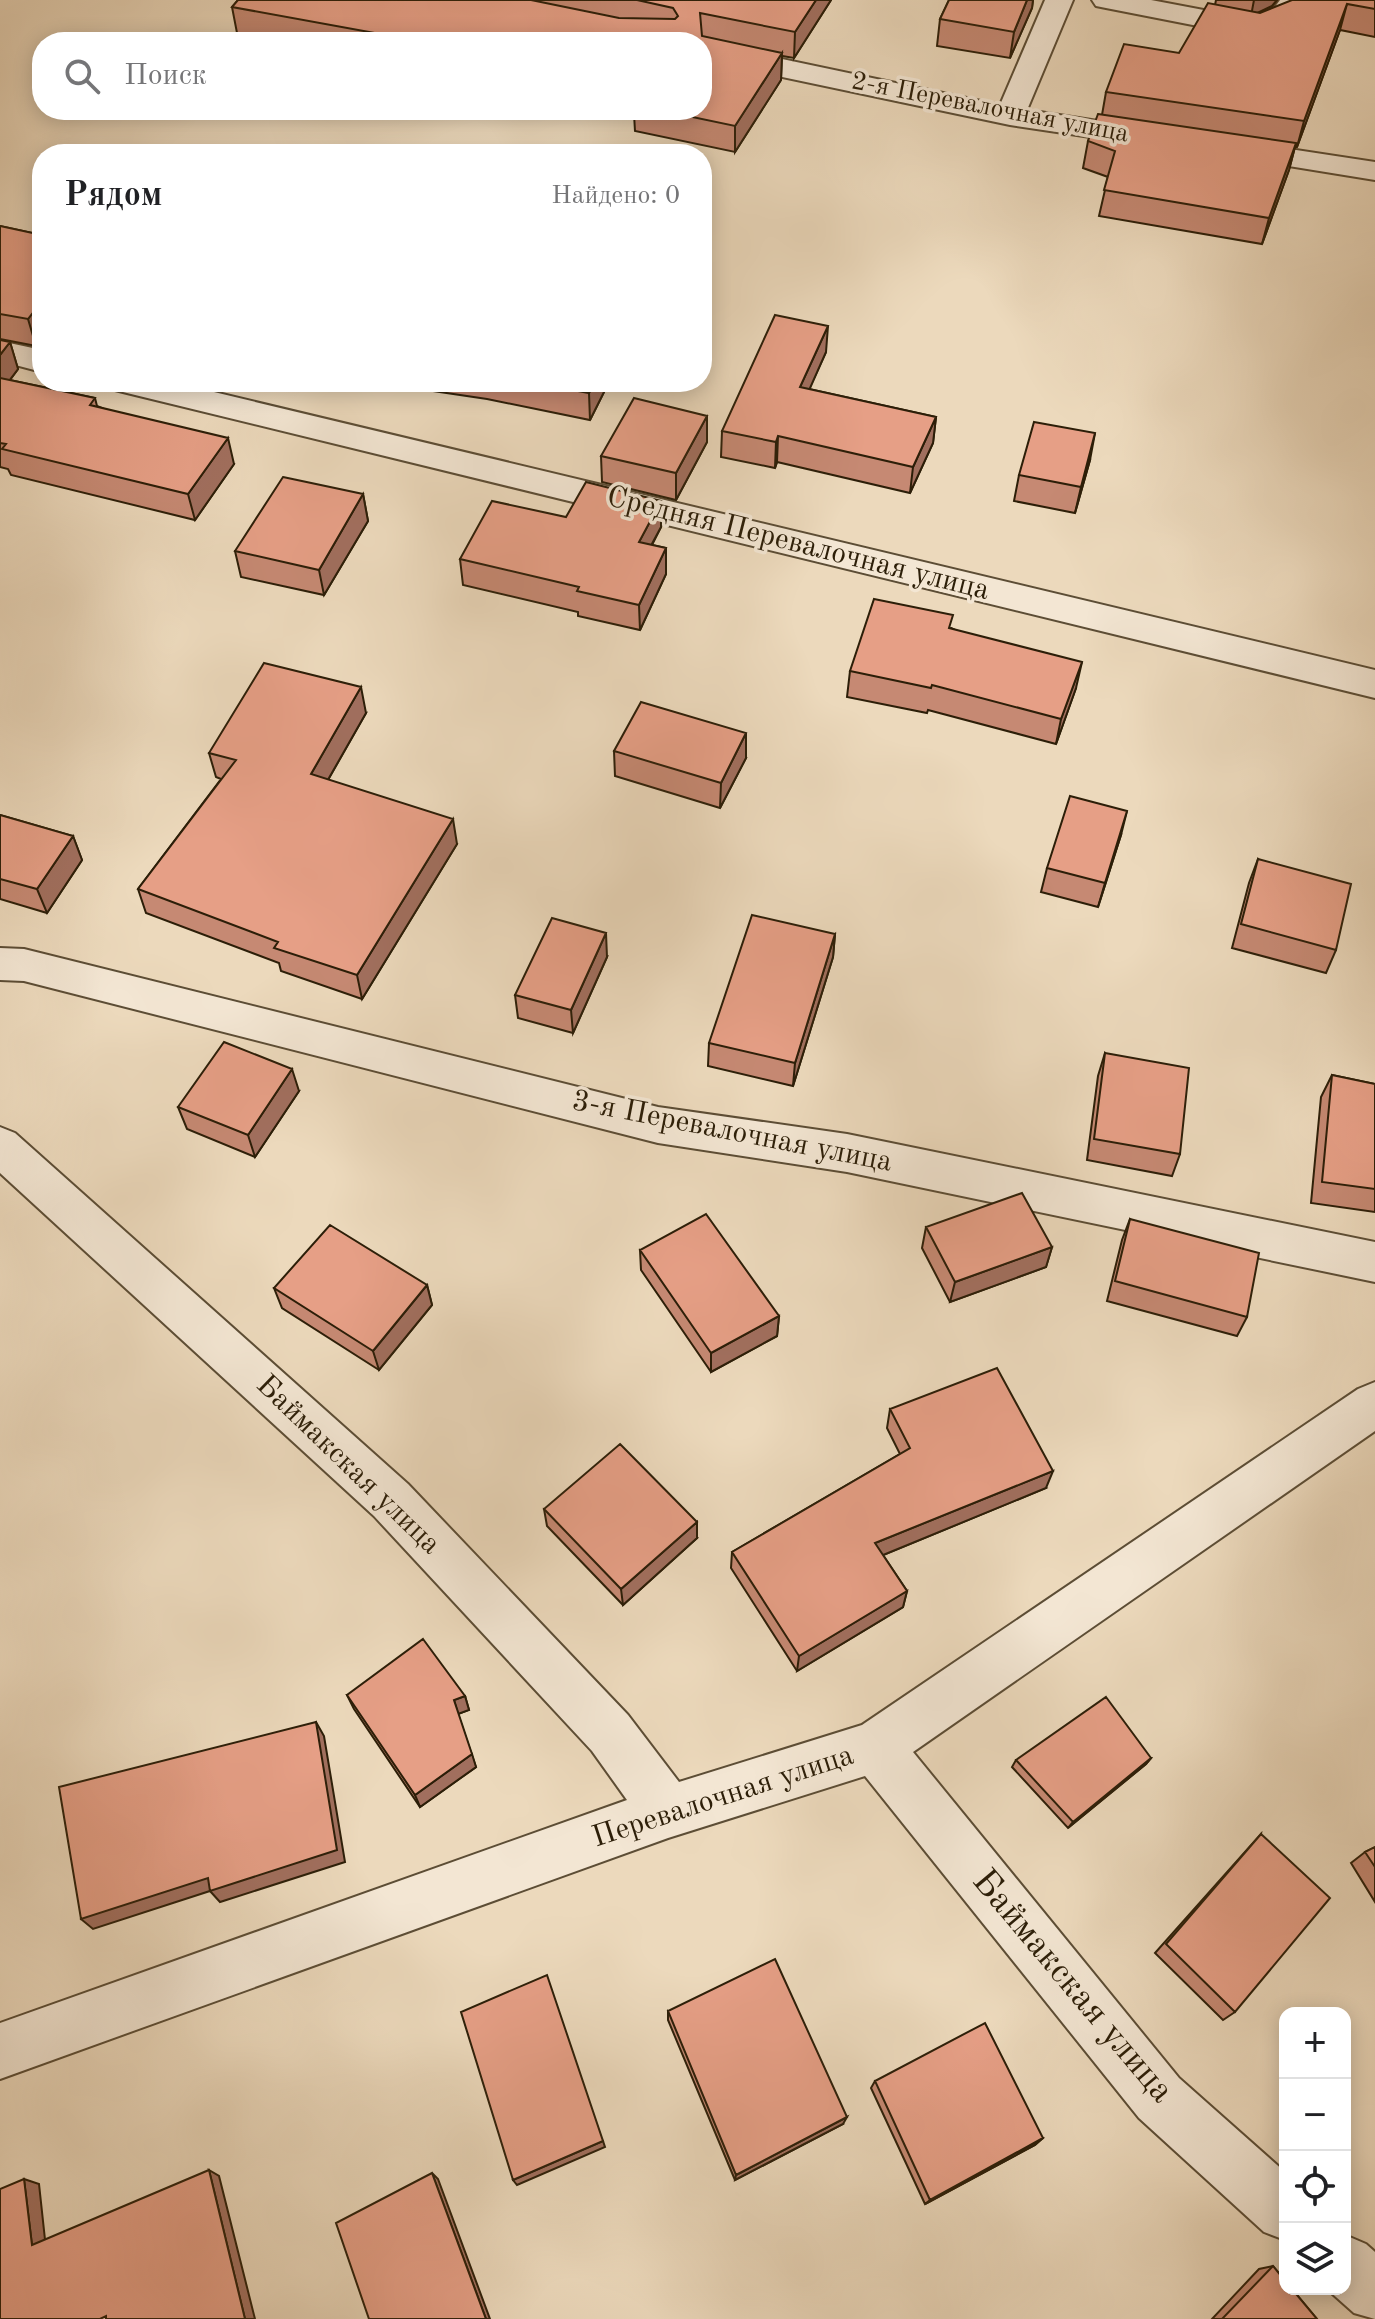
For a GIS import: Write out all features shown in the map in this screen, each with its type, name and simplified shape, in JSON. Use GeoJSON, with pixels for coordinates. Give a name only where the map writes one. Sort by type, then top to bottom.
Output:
{"type":"FeatureCollection","features":[{"type":"Feature","properties":{"kind":"street"},"geometry":{"type":"LineString","coordinates":[[1010,116],[1059,0]]}},
{"type":"Feature","properties":{"kind":"street"},"geometry":{"type":"LineString","coordinates":[[1106,0],[1254,28],[1284,14],[1295,0]]}},
{"type":"Feature","properties":{"kind":"street","name":"2-я Перевалочная улица"},"geometry":{"type":"LineString","coordinates":[[712,53],[1010,116],[1177,141]]}},
{"type":"Feature","properties":{"kind":"street"},"geometry":{"type":"LineString","coordinates":[[1208,146],[1375,171]]}},
{"type":"Feature","properties":{"kind":"street"},"geometry":{"type":"LineString","coordinates":[[0,351],[32,359]]}},
{"type":"Feature","properties":{"kind":"street","name":"Средняя Перевалочная улица"},"geometry":{"type":"LineString","coordinates":[[168,392],[1375,684]]}},
{"type":"Feature","properties":{"kind":"street","name":"3-я Перевалочная улица"},"geometry":{"type":"LineString","coordinates":[[0,964],[40,969],[658,1125],[847,1153],[1375,1262]]}},
{"type":"Feature","properties":{"kind":"street","name":"Баймакская улица"},"geometry":{"type":"LineString","coordinates":[[0,1146],[391,1500],[610,1733],[668,1812]]}},
{"type":"Feature","properties":{"kind":"street","name":"Перевалочная улица"},"geometry":{"type":"LineString","coordinates":[[0,2051],[668,1812],[875,1747],[1375,1404]]}},
{"type":"Feature","properties":{"kind":"street","name":"Баймакская улица"},"geometry":{"type":"LineString","coordinates":[[875,1747],[1159,2098],[1279,2206]]}},
{"type":"Feature","properties":{"kind":"street"},"geometry":{"type":"LineString","coordinates":[[1351,2270],[1375,2292]]}},
{"type":"Feature","properties":{"kind":"building"},"geometry":{"type":"Polygon","coordinates":[[[238,0],[531,0],[619,18],[675,19],[678,16],[673,8],[637,0],[816,0],[795,32],[700,13],[702,32],[369,32],[232,7],[238,0]]]}},
{"type":"Feature","properties":{"kind":"building"},"geometry":{"type":"Polygon","coordinates":[[[949,0],[1027,0],[1014,32],[940,19],[949,0]]]}},
{"type":"Feature","properties":{"kind":"building"},"geometry":{"type":"Polygon","coordinates":[[[1292,0],[1375,0],[1375,9],[1347,4],[1304,121],[1106,92],[1124,44],[1179,53],[1208,3],[1260,13],[1292,0]]]}},
{"type":"Feature","properties":{"kind":"building"},"geometry":{"type":"Polygon","coordinates":[[[712,38],[782,53],[735,126],[706,120],[712,120],[712,38]]]}},
{"type":"Feature","properties":{"kind":"building"},"geometry":{"type":"Polygon","coordinates":[[[1098,114],[1296,143],[1269,218],[1104,190],[1115,151],[1088,141],[1098,114]]]}},
{"type":"Feature","properties":{"kind":"building"},"geometry":{"type":"Polygon","coordinates":[[[0,226],[32,233],[32,314],[28,319],[0,314],[0,226]]]}},
{"type":"Feature","properties":{"kind":"building"},"geometry":{"type":"Polygon","coordinates":[[[775,315],[828,326],[800,387],[936,417],[913,467],[778,436],[776,442],[722,431],[775,315]]]}},
{"type":"Feature","properties":{"kind":"building"},"geometry":{"type":"Polygon","coordinates":[[[0,340],[10,342],[0,355],[0,340]]]}},
{"type":"Feature","properties":{"kind":"building"},"geometry":{"type":"Polygon","coordinates":[[[0,378],[32,385],[32,392],[66,392],[95,398],[90,405],[228,438],[188,494],[2,449],[6,444],[0,443],[0,378]]]}},
{"type":"Feature","properties":{"kind":"building"},"geometry":{"type":"Polygon","coordinates":[[[634,398],[707,416],[676,473],[601,456],[634,398]]]}},
{"type":"Feature","properties":{"kind":"building"},"geometry":{"type":"Polygon","coordinates":[[[1034,422],[1095,433],[1081,487],[1019,475],[1034,422]]]}},
{"type":"Feature","properties":{"kind":"building"},"geometry":{"type":"Polygon","coordinates":[[[283,477],[363,494],[319,570],[235,551],[283,477]]]}},
{"type":"Feature","properties":{"kind":"building"},"geometry":{"type":"Polygon","coordinates":[[[586,482],[661,501],[639,542],[666,548],[639,605],[577,591],[579,587],[460,559],[492,501],[566,517],[586,482]]]}},
{"type":"Feature","properties":{"kind":"building"},"geometry":{"type":"Polygon","coordinates":[[[874,599],[953,615],[949,628],[1082,662],[1061,719],[932,685],[931,688],[850,671],[874,599]]]}},
{"type":"Feature","properties":{"kind":"building"},"geometry":{"type":"Polygon","coordinates":[[[264,663],[361,687],[311,774],[453,819],[357,975],[274,948],[278,942],[138,889],[236,760],[209,753],[264,663]]]}},
{"type":"Feature","properties":{"kind":"building"},"geometry":{"type":"Polygon","coordinates":[[[641,702],[746,733],[721,783],[614,751],[641,702]]]}},
{"type":"Feature","properties":{"kind":"building"},"geometry":{"type":"Polygon","coordinates":[[[1070,796],[1127,811],[1105,883],[1047,868],[1070,796]]]}},
{"type":"Feature","properties":{"kind":"building"},"geometry":{"type":"Polygon","coordinates":[[[0,815],[73,836],[37,889],[0,879],[0,815]]]}},
{"type":"Feature","properties":{"kind":"building"},"geometry":{"type":"Polygon","coordinates":[[[1258,859],[1351,884],[1336,950],[1241,924],[1258,859]]]}},
{"type":"Feature","properties":{"kind":"building"},"geometry":{"type":"Polygon","coordinates":[[[752,915],[835,934],[795,1063],[709,1043],[752,915]]]}},
{"type":"Feature","properties":{"kind":"building"},"geometry":{"type":"Polygon","coordinates":[[[552,918],[606,933],[571,1010],[515,995],[552,918]]]}},
{"type":"Feature","properties":{"kind":"building"},"geometry":{"type":"Polygon","coordinates":[[[224,1042],[292,1069],[248,1135],[178,1107],[224,1042]]]}},
{"type":"Feature","properties":{"kind":"building"},"geometry":{"type":"Polygon","coordinates":[[[1105,1053],[1189,1068],[1180,1154],[1094,1139],[1105,1053]]]}},
{"type":"Feature","properties":{"kind":"building"},"geometry":{"type":"Polygon","coordinates":[[[1332,1075],[1375,1084],[1375,1189],[1322,1182],[1332,1075]]]}},
{"type":"Feature","properties":{"kind":"building"},"geometry":{"type":"Polygon","coordinates":[[[1022,1193],[1052,1247],[955,1282],[926,1227],[1022,1193]]]}},
{"type":"Feature","properties":{"kind":"building"},"geometry":{"type":"Polygon","coordinates":[[[706,1214],[779,1316],[711,1353],[640,1250],[706,1214]]]}},
{"type":"Feature","properties":{"kind":"building"},"geometry":{"type":"Polygon","coordinates":[[[1130,1219],[1259,1253],[1247,1317],[1115,1281],[1130,1219]]]}},
{"type":"Feature","properties":{"kind":"building"},"geometry":{"type":"Polygon","coordinates":[[[330,1225],[427,1285],[373,1351],[274,1288],[330,1225]]]}},
{"type":"Feature","properties":{"kind":"building"},"geometry":{"type":"Polygon","coordinates":[[[997,1368],[1053,1471],[875,1543],[907,1591],[799,1656],[732,1552],[910,1448],[890,1409],[997,1368]]]}},
{"type":"Feature","properties":{"kind":"building"},"geometry":{"type":"Polygon","coordinates":[[[620,1444],[697,1522],[621,1589],[544,1509],[620,1444]]]}},
{"type":"Feature","properties":{"kind":"building"},"geometry":{"type":"Polygon","coordinates":[[[423,1639],[465,1696],[454,1700],[472,1754],[415,1795],[347,1695],[423,1639]]]}},
{"type":"Feature","properties":{"kind":"building"},"geometry":{"type":"Polygon","coordinates":[[[1106,1697],[1151,1758],[1073,1822],[1016,1760],[1106,1697]]]}},
{"type":"Feature","properties":{"kind":"building"},"geometry":{"type":"Polygon","coordinates":[[[316,1722],[337,1850],[210,1891],[208,1878],[81,1919],[59,1787],[316,1722]]]}},
{"type":"Feature","properties":{"kind":"building"},"geometry":{"type":"Polygon","coordinates":[[[1261,1834],[1330,1898],[1235,2012],[1166,1944],[1261,1834]]]}},
{"type":"Feature","properties":{"kind":"building"},"geometry":{"type":"Polygon","coordinates":[[[1375,1847],[1375,1867],[1365,1852],[1375,1847]]]}},
{"type":"Feature","properties":{"kind":"building"},"geometry":{"type":"Polygon","coordinates":[[[775,1959],[847,2117],[736,2175],[668,2011],[775,1959]]]}},
{"type":"Feature","properties":{"kind":"building"},"geometry":{"type":"Polygon","coordinates":[[[547,1975],[603,2141],[513,2180],[461,2012],[547,1975]]]}},
{"type":"Feature","properties":{"kind":"building"},"geometry":{"type":"Polygon","coordinates":[[[985,2023],[1043,2138],[930,2200],[875,2081],[985,2023]]]}},
{"type":"Feature","properties":{"kind":"building"},"geometry":{"type":"Polygon","coordinates":[[[209,2170],[245,2319],[106,2319],[106,2316],[100,2319],[0,2319],[0,2189],[24,2179],[32,2245],[209,2170]]]}},
{"type":"Feature","properties":{"kind":"building"},"geometry":{"type":"Polygon","coordinates":[[[432,2173],[486,2319],[369,2319],[336,2223],[432,2173]]]}},
{"type":"Feature","properties":{"kind":"building"},"geometry":{"type":"Polygon","coordinates":[[[1273,2266],[1279,2274],[1279,2295],[1297,2295],[1317,2319],[1222,2319],[1273,2266]]]}}]}
